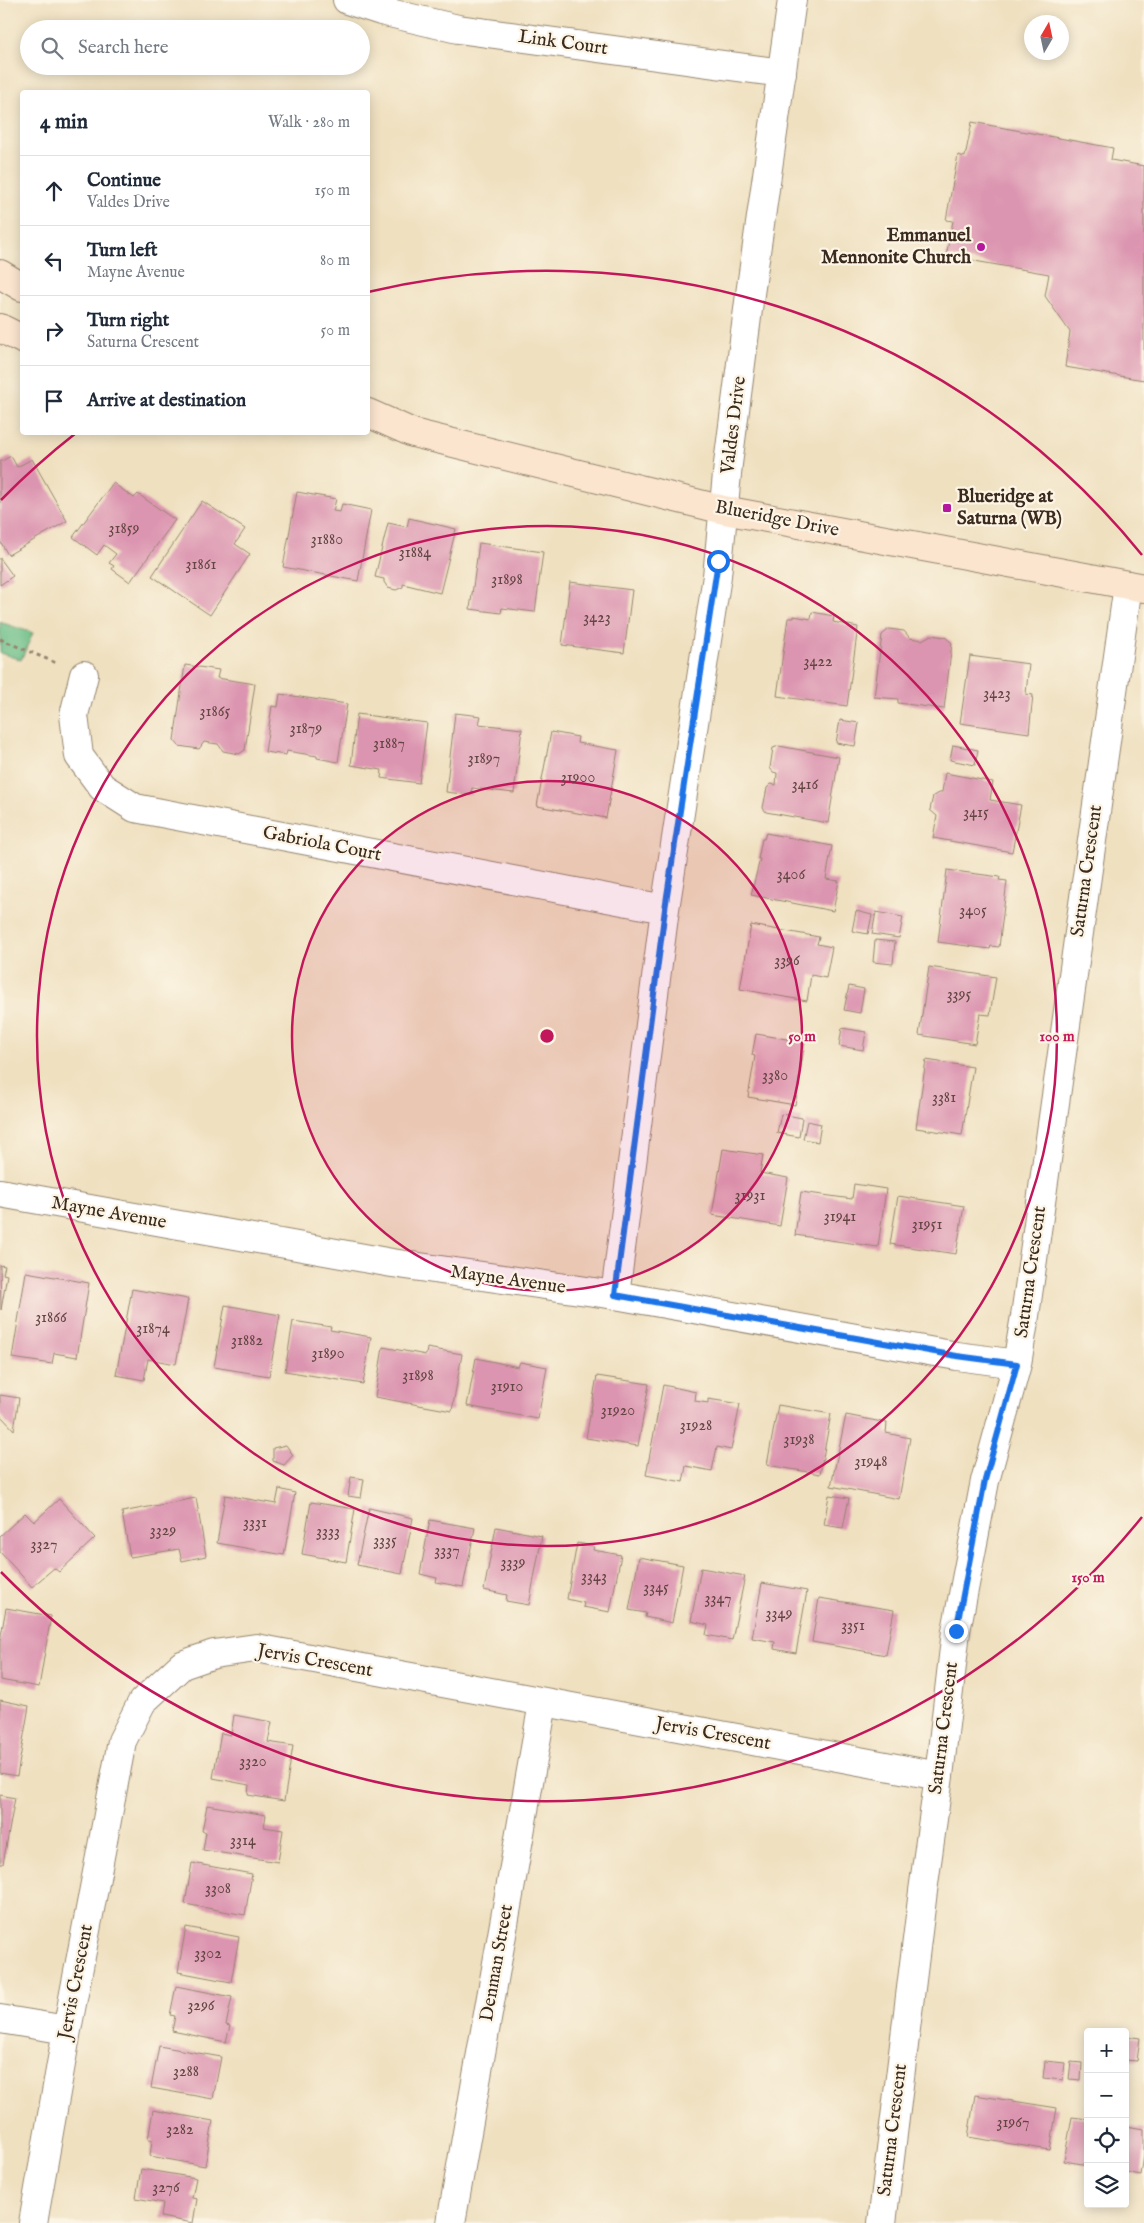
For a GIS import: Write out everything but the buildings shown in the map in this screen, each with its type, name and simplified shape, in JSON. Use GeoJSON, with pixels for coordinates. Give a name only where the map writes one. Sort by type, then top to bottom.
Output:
{"type":"FeatureCollection","features":[{"type":"Feature","properties":{"kind":"street","name":"Link Court"},"geometry":{"type":"LineString","coordinates":[[347,0],[382,5],[458,29],[782,73]]}},
{"type":"Feature","properties":{"kind":"street","name":"Valdes Drive"},"geometry":{"type":"LineString","coordinates":[[615,1295],[665,909],[716,576],[750,294],[792,0]]}},
{"type":"Feature","properties":{"kind":"street"},"geometry":{"type":"LineString","coordinates":[[0,274],[20,286]]}},
{"type":"Feature","properties":{"kind":"street"},"geometry":{"type":"LineString","coordinates":[[0,328],[20,338]]}},
{"type":"Feature","properties":{"kind":"street","name":"Blueridge Drive"},"geometry":{"type":"LineString","coordinates":[[370,414],[413,433],[724,510],[1136,587]]}},
{"type":"Feature","properties":{"kind":"street","name":"Blueridge Drive"},"geometry":{"type":"LineString","coordinates":[[370,431],[413,433]]}},
{"type":"Feature","properties":{"kind":"street","name":"Saturna Crescent"},"geometry":{"type":"LineString","coordinates":[[882,2223],[960,1612],[985,1480],[1017,1364],[1136,587]]}},
{"type":"Feature","properties":{"kind":"street","name":"Gabriola Court"},"geometry":{"type":"LineString","coordinates":[[84,676],[74,715],[79,756],[102,787],[135,808],[665,909]]}},
{"type":"Feature","properties":{"kind":"street","name":"Mayne Avenue"},"geometry":{"type":"LineString","coordinates":[[0,1193],[392,1263],[615,1295],[957,1356],[1017,1364]]}},
{"type":"Feature","properties":{"kind":"street","name":"Jervis Crescent"},"geometry":{"type":"LineString","coordinates":[[33,2223],[67,2030],[122,1741],[142,1702],[182,1665],[214,1654],[256,1648],[940,1776]]}},
{"type":"Feature","properties":{"kind":"street","name":"Denman Street"},"geometry":{"type":"LineString","coordinates":[[451,2223],[543,1703]]}},
{"type":"Feature","properties":{"kind":"street"},"geometry":{"type":"LineString","coordinates":[[0,2019],[67,2030]]}},
{"type":"Feature","properties":{"kind":"path"},"geometry":{"type":"LineString","coordinates":[[0,639],[84,676]]}},
{"type":"Feature","properties":{"kind":"green space"},"geometry":{"type":"Polygon","coordinates":[[[0,622],[33,633],[21,660],[0,653],[0,622]]]}},
{"type":"Feature","properties":{"kind":"place","name":"Emmanuel Mennonite Church"},"geometry":{"type":"Point","coordinates":[981,247]}},
{"type":"Feature","properties":{"kind":"place","name":"Blueridge at Saturna (WB)"},"geometry":{"type":"Point","coordinates":[947,508]}},
{"type":"Feature","properties":{"kind":"route"},"geometry":{"type":"LineString","coordinates":[[718,561],[665,909],[619,1251],[615,1295],[957,1356],[1017,1364],[985,1480],[956,1631]]}}]}
